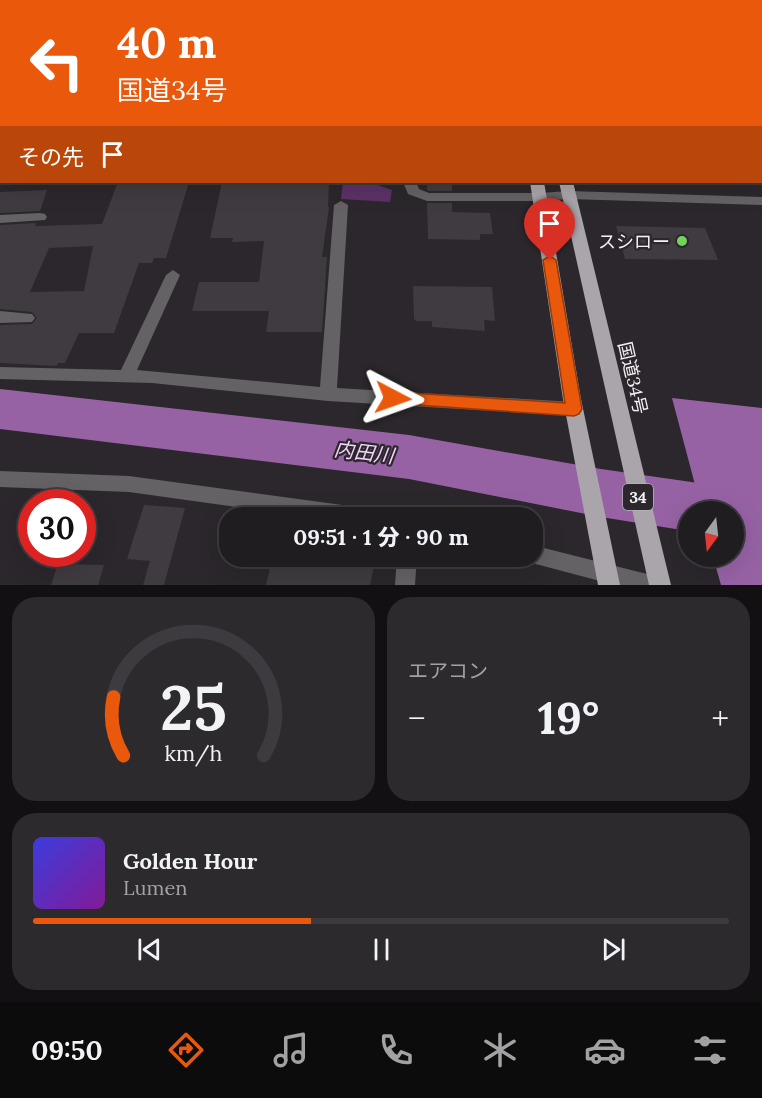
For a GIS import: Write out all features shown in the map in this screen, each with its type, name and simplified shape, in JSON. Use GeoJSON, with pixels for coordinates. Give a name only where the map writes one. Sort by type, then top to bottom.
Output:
{"type":"FeatureCollection","features":[{"type":"Feature","properties":{"kind":"highway","name":"国道34号"},"geometry":{"type":"LineString","coordinates":[[567,188],[660,585]]}},
{"type":"Feature","properties":{"kind":"highway"},"geometry":{"type":"LineString","coordinates":[[538,189],[574,409],[607,578]]}},
{"type":"Feature","properties":{"kind":"street"},"geometry":{"type":"LineString","coordinates":[[409,183],[413,191],[427,197],[567,188],[762,201]]}},
{"type":"Feature","properties":{"kind":"street"},"geometry":{"type":"LineString","coordinates":[[328,394],[341,205]]}},
{"type":"Feature","properties":{"kind":"street"},"geometry":{"type":"LineString","coordinates":[[0,219],[40,217]]}},
{"type":"Feature","properties":{"kind":"street"},"geometry":{"type":"LineString","coordinates":[[126,376],[173,275]]}},
{"type":"Feature","properties":{"kind":"street"},"geometry":{"type":"LineString","coordinates":[[0,317],[27,318]]}},
{"type":"Feature","properties":{"kind":"street"},"geometry":{"type":"LineString","coordinates":[[0,373],[126,376],[328,394],[574,409]]}},
{"type":"Feature","properties":{"kind":"street"},"geometry":{"type":"LineString","coordinates":[[0,479],[129,484],[298,507]]}},
{"type":"Feature","properties":{"kind":"street"},"geometry":{"type":"LineString","coordinates":[[543,558],[607,578],[651,585]]}},
{"type":"Feature","properties":{"kind":"street"},"geometry":{"type":"LineString","coordinates":[[405,585],[406,567]]}},
{"type":"Feature","properties":{"kind":"shaded area"},"geometry":{"type":"Polygon","coordinates":[[[343,183],[372,183],[392,190],[390,202],[341,199],[343,183]]]}},
{"type":"Feature","properties":{"kind":"shaded area"},"geometry":{"type":"Polygon","coordinates":[[[672,398],[762,408],[762,585],[721,585],[716,567],[744,567],[744,501],[699,501],[672,398]]]}},
{"type":"Feature","properties":{"kind":"building"},"geometry":{"type":"Polygon","coordinates":[[[118,183],[189,183],[166,258],[154,258],[152,263],[139,263],[114,333],[79,333],[65,363],[58,363],[57,366],[0,363],[0,325],[32,324],[37,318],[32,312],[0,309],[0,225],[36,223],[35,226],[102,224],[118,183]],[[93,246],[49,248],[30,292],[84,291],[93,246]]]}},
{"type":"Feature","properties":{"kind":"building"},"geometry":{"type":"Polygon","coordinates":[[[222,183],[329,183],[329,207],[322,257],[327,257],[322,332],[266,332],[269,311],[192,311],[199,282],[259,282],[264,241],[232,242],[233,238],[210,238],[222,183]]]}},
{"type":"Feature","properties":{"kind":"building"},"geometry":{"type":"Polygon","coordinates":[[[427,183],[452,183],[452,191],[427,190],[427,183]]]}},
{"type":"Feature","properties":{"kind":"building"},"geometry":{"type":"Polygon","coordinates":[[[47,190],[40,211],[0,213],[0,192],[47,190]]]}},
{"type":"Feature","properties":{"kind":"building"},"geometry":{"type":"Polygon","coordinates":[[[427,203],[452,203],[452,212],[490,213],[493,234],[480,234],[480,240],[428,239],[427,203]]]}},
{"type":"Feature","properties":{"kind":"building"},"geometry":{"type":"Polygon","coordinates":[[[616,226],[705,228],[718,260],[625,259],[616,226]]]}},
{"type":"Feature","properties":{"kind":"building"},"geometry":{"type":"Polygon","coordinates":[[[413,286],[492,287],[495,321],[484,320],[485,331],[432,327],[432,321],[416,321],[414,319],[413,286]]]}},
{"type":"Feature","properties":{"kind":"building"},"geometry":{"type":"Polygon","coordinates":[[[144,505],[185,508],[164,585],[143,585],[150,561],[127,559],[144,505]]]}},
{"type":"Feature","properties":{"kind":"building"},"geometry":{"type":"Polygon","coordinates":[[[104,565],[98,585],[51,585],[57,567],[104,565]]]}},
{"type":"Feature","properties":{"kind":"building"},"geometry":{"type":"Polygon","coordinates":[[[270,567],[374,567],[370,585],[266,585],[270,567]]]}},
{"type":"Feature","properties":{"kind":"waterway","name":"内田川"},"geometry":{"type":"LineString","coordinates":[[0,409],[409,457],[601,493],[678,505]]}},
{"type":"Feature","properties":{"kind":"place","name":"スシロー"},"geometry":{"type":"Point","coordinates":[682,241]}},
{"type":"Feature","properties":{"kind":"route"},"geometry":{"type":"LineString","coordinates":[[393,398],[574,409],[550,260]]}}]}
